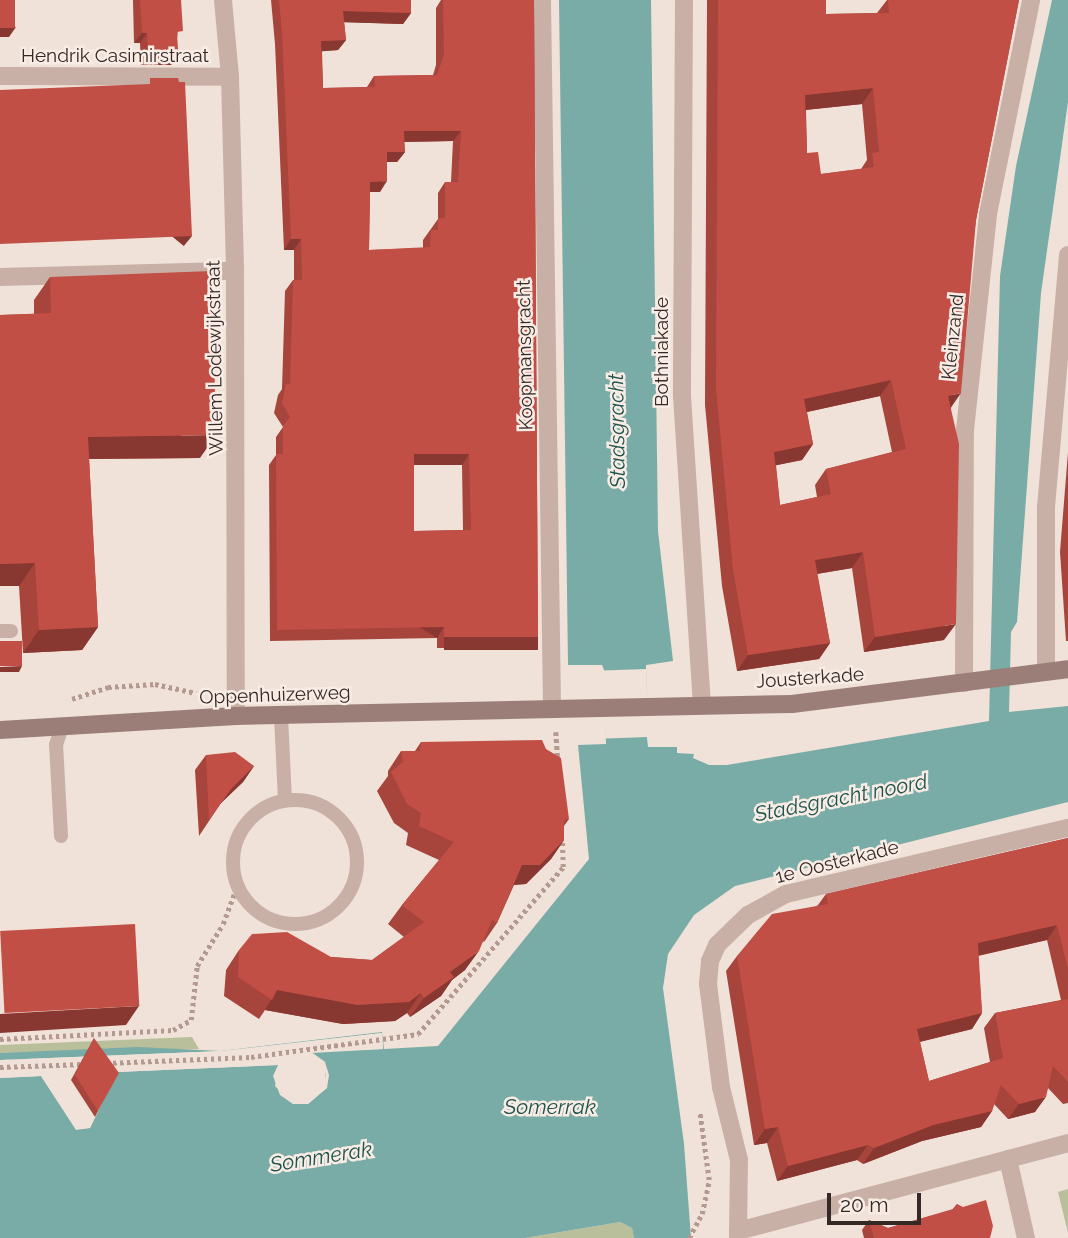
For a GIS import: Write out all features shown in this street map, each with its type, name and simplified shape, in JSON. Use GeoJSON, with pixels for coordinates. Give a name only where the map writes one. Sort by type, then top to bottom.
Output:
{"type":"FeatureCollection","features":[{"type":"Feature","properties":{"kind":"main road","name":"Jousterkade"},"geometry":{"type":"LineString","coordinates":[[552,709],[647,704],[792,704],[1068,669]]}},
{"type":"Feature","properties":{"kind":"main road","name":"Oppenhuizerweg"},"geometry":{"type":"LineString","coordinates":[[0,730],[236,716],[552,709]]}},
{"type":"Feature","properties":{"kind":"street","name":"Willem Lodewijkstraat"},"geometry":{"type":"LineString","coordinates":[[223,0],[230,77],[235,271],[236,716]]}},
{"type":"Feature","properties":{"kind":"street","name":"Koopmansgracht"},"geometry":{"type":"LineString","coordinates":[[542,0],[552,709]]}},
{"type":"Feature","properties":{"kind":"street","name":"Bothniakade"},"geometry":{"type":"LineString","coordinates":[[684,0],[682,396],[702,703]]}},
{"type":"Feature","properties":{"kind":"street","name":"Kleinzand"},"geometry":{"type":"LineString","coordinates":[[971,682],[965,430],[988,214],[1031,0]]}},
{"type":"Feature","properties":{"kind":"street","name":"Hendrik Casimirstraat"},"geometry":{"type":"LineString","coordinates":[[0,76],[230,77]]}},
{"type":"Feature","properties":{"kind":"street"},"geometry":{"type":"LineString","coordinates":[[1046,671],[1046,507],[1068,255]]}},
{"type":"Feature","properties":{"kind":"street"},"geometry":{"type":"LineString","coordinates":[[0,277],[235,271]]}},
{"type":"Feature","properties":{"kind":"street","name":"1e Oosterkade"},"geometry":{"type":"LineString","coordinates":[[738,1234],[739,1160],[720,1087],[708,984],[709,961],[717,945],[756,908],[786,894],[1068,828]]}},
{"type":"Feature","properties":{"kind":"street"},"geometry":{"type":"LineString","coordinates":[[738,1234],[1068,1143]]}},
{"type":"Feature","properties":{"kind":"street"},"geometry":{"type":"LineString","coordinates":[[1008,1159],[1026,1238]]}},
{"type":"Feature","properties":{"kind":"lane"},"geometry":{"type":"LineString","coordinates":[[281,716],[285,800]]}},
{"type":"Feature","properties":{"kind":"lane"},"geometry":{"type":"LineString","coordinates":[[61,836],[56,746],[62,726]]}},
{"type":"Feature","properties":{"kind":"lane"},"geometry":{"type":"LineString","coordinates":[[285,800],[314,802],[339,816],[355,841],[359,861],[353,887],[338,908],[315,921],[294,925],[267,918],[237,886],[233,864],[237,838],[248,821],[268,805],[285,800]]}},
{"type":"Feature","properties":{"kind":"path"},"geometry":{"type":"LineString","coordinates":[[552,709],[558,769]]}},
{"type":"Feature","properties":{"kind":"path"},"geometry":{"type":"LineString","coordinates":[[100,1063],[251,1057],[418,1034],[563,867],[562,839]]}},
{"type":"Feature","properties":{"kind":"path"},"geometry":{"type":"LineString","coordinates":[[0,1039],[173,1030],[191,1020],[197,966],[223,925],[237,886]]}},
{"type":"Feature","properties":{"kind":"path"},"geometry":{"type":"LineString","coordinates":[[0,1067],[86,1063]]}},
{"type":"Feature","properties":{"kind":"path"},"geometry":{"type":"LineString","coordinates":[[689,1238],[708,1189],[702,1134]]}},
{"type":"Feature","properties":{"kind":"green space"},"geometry":{"type":"Polygon","coordinates":[[[192,1037],[199,1049],[0,1053],[0,1045],[192,1037]]]}},
{"type":"Feature","properties":{"kind":"green space"},"geometry":{"type":"Polygon","coordinates":[[[1068,1189],[1068,1233],[1058,1192],[1068,1189]]]}},
{"type":"Feature","properties":{"kind":"green space"},"geometry":{"type":"Polygon","coordinates":[[[620,1222],[632,1228],[634,1238],[525,1238],[620,1222]]]}},
{"type":"Feature","properties":{"kind":"water","name":"Somerrak"},"geometry":{"type":"Polygon","coordinates":[[[559,0],[651,0],[658,531],[673,661],[646,665],[647,738],[648,747],[677,747],[677,753],[694,754],[693,758],[709,765],[727,765],[989,721],[1000,276],[1016,166],[1052,0],[1068,0],[1068,102],[1041,293],[1017,622],[1011,632],[1009,712],[1068,706],[1068,802],[735,886],[694,915],[668,954],[663,988],[684,1144],[691,1238],[634,1238],[632,1228],[620,1222],[525,1238],[0,1238],[0,1078],[41,1076],[76,1129],[90,1128],[117,1072],[279,1065],[275,1086],[293,1104],[308,1104],[326,1088],[325,1062],[311,1052],[383,1049],[382,1033],[223,1051],[0,1060],[0,1053],[138,1047],[221,1051],[382,1032],[384,1049],[438,1046],[589,859],[578,745],[606,744],[604,670],[602,665],[568,665],[559,0]]]}},
{"type":"Feature","properties":{"kind":"pier"},"geometry":{"type":"Polygon","coordinates":[[[646,669],[648,737],[605,738],[603,671],[646,669]]]}},
{"type":"Feature","properties":{"kind":"pier"},"geometry":{"type":"Polygon","coordinates":[[[382,1033],[383,1049],[312,1053],[325,1062],[329,1075],[327,1088],[308,1104],[293,1104],[280,1095],[273,1076],[278,1065],[117,1072],[90,1128],[76,1130],[41,1076],[0,1078],[43,1073],[78,1126],[88,1125],[116,1069],[279,1061],[282,1065],[277,1077],[282,1093],[294,1100],[307,1100],[323,1087],[326,1075],[322,1064],[308,1055],[308,1050],[379,1046],[379,1037],[223,1055],[0,1060],[223,1051],[382,1033]]]}},
{"type":"Feature","properties":{"kind":"building"},"geometry":{"type":"Polygon","coordinates":[[[0,0],[15,0],[15,28],[0,28],[0,0]]]}},
{"type":"Feature","properties":{"kind":"building"},"geometry":{"type":"Polygon","coordinates":[[[140,0],[181,0],[183,31],[177,32],[178,55],[148,55],[147,33],[142,33],[140,0]]]}},
{"type":"Feature","properties":{"kind":"building"},"geometry":{"type":"Polygon","coordinates":[[[279,0],[411,0],[411,13],[343,11],[346,40],[321,41],[323,88],[375,87],[374,76],[437,75],[444,55],[443,0],[534,0],[538,637],[444,637],[444,627],[277,630],[276,454],[283,454],[283,426],[290,417],[282,403],[286,384],[290,384],[293,280],[302,280],[301,239],[291,239],[279,0]],[[404,131],[405,152],[387,152],[387,181],[370,182],[369,250],[430,247],[431,230],[438,230],[438,218],[445,218],[445,182],[458,182],[461,131],[404,131]],[[414,454],[414,531],[471,530],[469,454],[414,454]]]}},
{"type":"Feature","properties":{"kind":"building"},"geometry":{"type":"Polygon","coordinates":[[[718,0],[826,0],[826,14],[889,13],[888,0],[1019,0],[976,220],[961,393],[948,396],[959,444],[956,624],[875,637],[863,552],[815,560],[830,643],[748,655],[733,570],[716,389],[718,0]],[[873,88],[805,95],[807,153],[818,152],[821,174],[874,167],[872,153],[879,152],[873,88]],[[891,380],[804,399],[813,444],[774,452],[780,505],[831,494],[826,469],[906,449],[891,380]]]}},
{"type":"Feature","properties":{"kind":"building"},"geometry":{"type":"Polygon","coordinates":[[[150,78],[178,78],[179,82],[185,82],[192,236],[0,244],[0,90],[150,84],[150,78]]]}},
{"type":"Feature","properties":{"kind":"building"},"geometry":{"type":"Polygon","coordinates":[[[212,271],[216,435],[88,437],[98,627],[39,630],[35,563],[0,564],[0,315],[51,313],[50,277],[212,271]]]}},
{"type":"Feature","properties":{"kind":"building"},"geometry":{"type":"Polygon","coordinates":[[[0,641],[22,641],[22,666],[0,666],[0,641]]]}},
{"type":"Feature","properties":{"kind":"building"},"geometry":{"type":"Polygon","coordinates":[[[542,740],[546,749],[561,758],[569,819],[564,820],[564,840],[540,865],[522,865],[497,923],[492,920],[479,951],[450,972],[454,977],[424,998],[421,993],[409,1002],[357,1005],[277,990],[272,1000],[238,977],[239,950],[252,934],[287,932],[331,957],[372,960],[424,922],[402,905],[454,842],[419,826],[421,813],[407,804],[391,772],[403,762],[401,751],[420,751],[421,742],[542,740]]]}},
{"type":"Feature","properties":{"kind":"building"},"geometry":{"type":"Polygon","coordinates":[[[235,752],[254,766],[231,789],[209,820],[206,755],[235,752]]]}},
{"type":"Feature","properties":{"kind":"building"},"geometry":{"type":"Polygon","coordinates":[[[1068,838],[1068,969],[1057,925],[978,943],[982,1013],[917,1029],[929,1081],[1003,1058],[995,1013],[1068,999],[1068,1082],[1053,1066],[1046,1097],[1019,1104],[1001,1085],[992,1111],[933,1125],[874,1148],[868,1145],[788,1166],[778,1127],[765,1129],[737,956],[772,914],[828,904],[826,894],[1068,838]]]}},
{"type":"Feature","properties":{"kind":"building"},"geometry":{"type":"Polygon","coordinates":[[[135,924],[139,1006],[4,1013],[0,931],[135,924]]]}},
{"type":"Feature","properties":{"kind":"building"},"geometry":{"type":"Polygon","coordinates":[[[94,1038],[119,1073],[98,1111],[75,1075],[94,1038]]]}},
{"type":"Feature","properties":{"kind":"building"},"geometry":{"type":"Polygon","coordinates":[[[986,1200],[993,1226],[990,1238],[874,1238],[869,1220],[888,1228],[953,1209],[957,1204],[963,1207],[986,1200]]]}},
{"type":"Feature","properties":{"kind":"water label","name":"Stadsgracht"},"geometry":{"type":"Point","coordinates":[617,431]}},
{"type":"Feature","properties":{"kind":"water label","name":"Stadsgracht noord"},"geometry":{"type":"Point","coordinates":[841,798]}},
{"type":"Feature","properties":{"kind":"water label","name":"Sommerak"},"geometry":{"type":"Point","coordinates":[321,1157]}}]}
